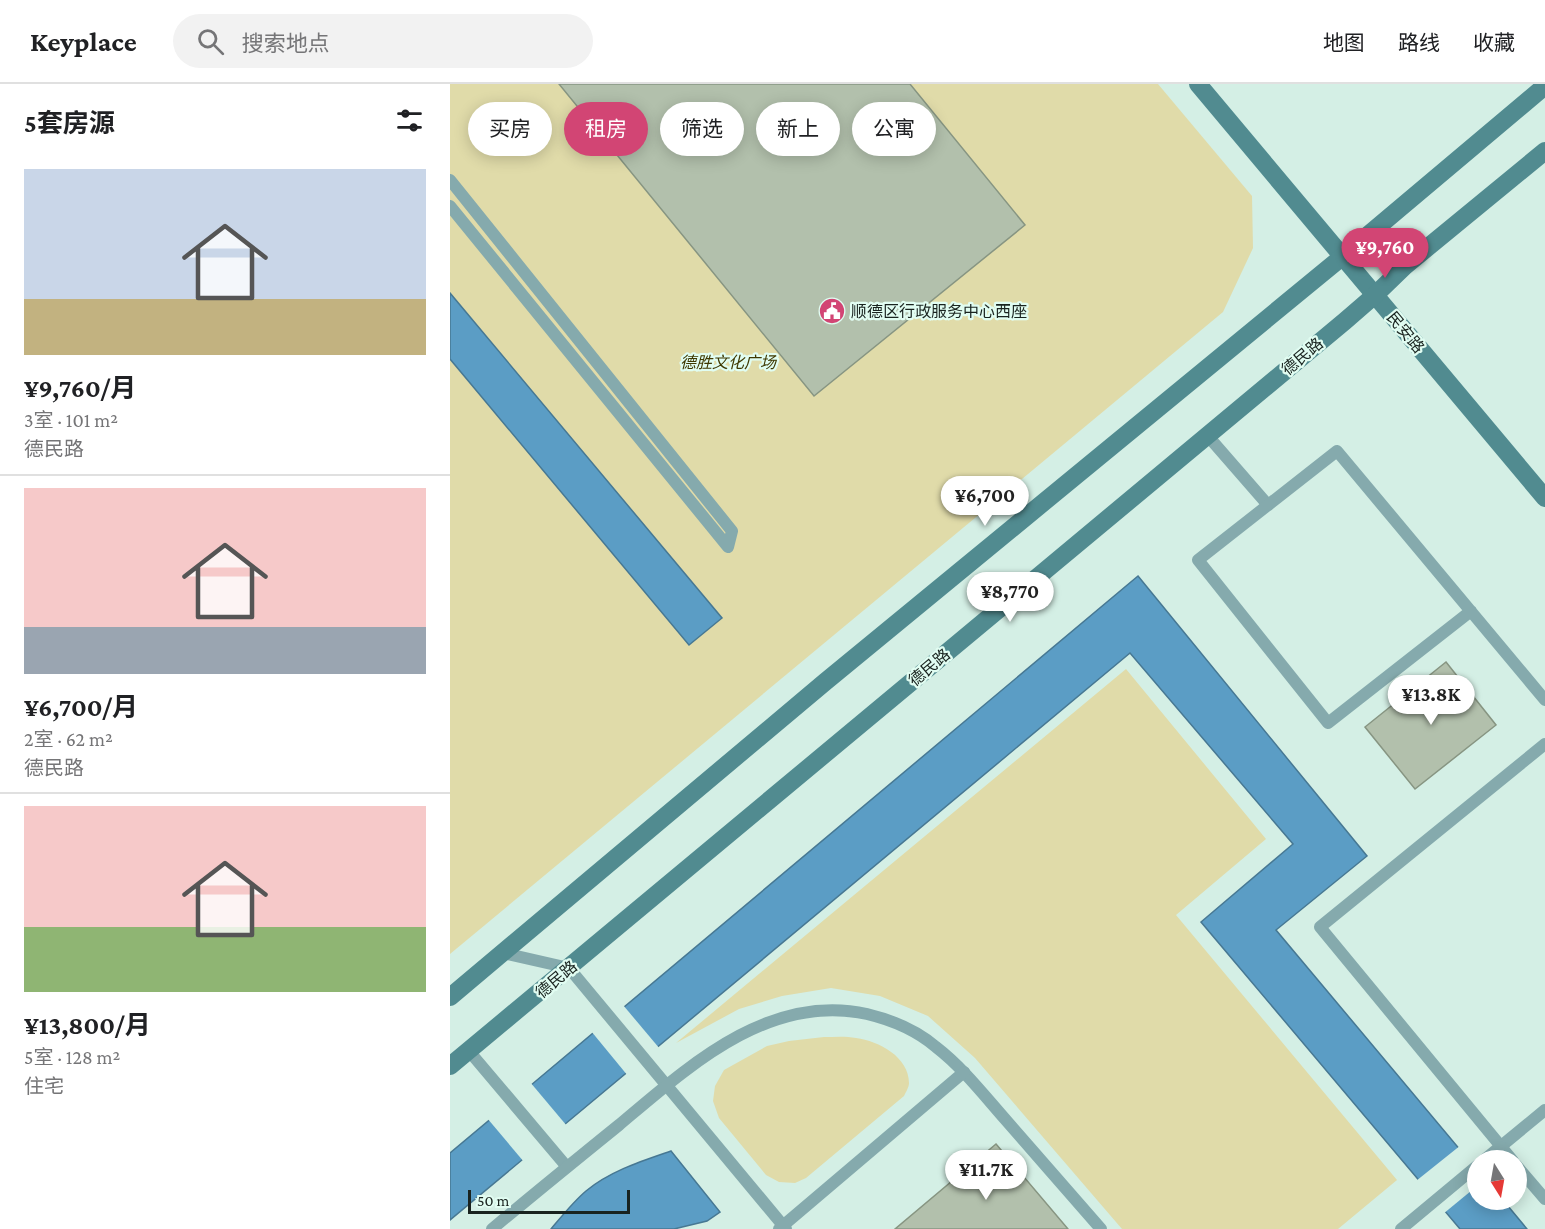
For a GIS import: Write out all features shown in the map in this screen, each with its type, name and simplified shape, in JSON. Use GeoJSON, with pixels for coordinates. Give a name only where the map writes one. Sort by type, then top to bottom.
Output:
{"type":"FeatureCollection","features":[{"type":"Feature","properties":{"kind":"main road","name":"民安路"},"geometry":{"type":"LineString","coordinates":[[1198,84],[1545,498]]}},
{"type":"Feature","properties":{"kind":"main road"},"geometry":{"type":"LineString","coordinates":[[450,997],[834,674],[1342,257],[1545,86]]}},
{"type":"Feature","properties":{"kind":"main road","name":"德民路"},"geometry":{"type":"LineString","coordinates":[[450,1066],[1545,151]]}},
{"type":"Feature","properties":{"kind":"lane"},"geometry":{"type":"LineString","coordinates":[[450,180],[732,531],[728,547],[450,206]]}},
{"type":"Feature","properties":{"kind":"lane"},"geometry":{"type":"LineString","coordinates":[[1207,435],[1268,505]]}},
{"type":"Feature","properties":{"kind":"lane"},"geometry":{"type":"LineString","coordinates":[[1471,611],[1328,723],[1198,560],[1337,451],[1471,611],[1545,700]]}},
{"type":"Feature","properties":{"kind":"lane"},"geometry":{"type":"LineString","coordinates":[[1500,1150],[1320,927],[1545,744]]}},
{"type":"Feature","properties":{"kind":"lane"},"geometry":{"type":"LineString","coordinates":[[503,953],[569,968],[667,1084],[783,1228],[964,1072]]}},
{"type":"Feature","properties":{"kind":"lane"},"geometry":{"type":"LineString","coordinates":[[492,1229],[667,1084],[713,1051],[750,1030],[782,1018],[839,1010],[858,1012],[893,1021],[936,1046],[964,1072],[1101,1229]]}},
{"type":"Feature","properties":{"kind":"lane"},"geometry":{"type":"LineString","coordinates":[[469,1051],[567,1167]]}},
{"type":"Feature","properties":{"kind":"lane"},"geometry":{"type":"LineString","coordinates":[[1496,1150],[1545,1110]]}},
{"type":"Feature","properties":{"kind":"lane"},"geometry":{"type":"LineString","coordinates":[[1401,1229],[1467,1174]]}},
{"type":"Feature","properties":{"kind":"lane"},"geometry":{"type":"LineString","coordinates":[[1527,1178],[1545,1199]]}},
{"type":"Feature","properties":{"kind":"green space","name":"德胜文化广场"},"geometry":{"type":"Polygon","coordinates":[[[450,84],[1158,84],[1252,196],[1253,248],[1223,312],[450,954],[450,84]]]}},
{"type":"Feature","properties":{"kind":"green space"},"geometry":{"type":"Polygon","coordinates":[[[1126,669],[1266,839],[1176,915],[1397,1180],[1338,1229],[1122,1229],[975,1058],[928,1016],[880,996],[831,988],[782,996],[739,1009],[676,1043],[1126,669]]]}},
{"type":"Feature","properties":{"kind":"green space"},"geometry":{"type":"Polygon","coordinates":[[[824,1037],[856,1038],[883,1047],[904,1065],[909,1083],[904,1096],[806,1178],[795,1183],[779,1182],[766,1175],[719,1118],[713,1101],[715,1086],[724,1070],[767,1046],[824,1037]]]}},
{"type":"Feature","properties":{"kind":"water"},"geometry":{"type":"Polygon","coordinates":[[[450,293],[722,618],[689,645],[450,359],[450,293]]]}},
{"type":"Feature","properties":{"kind":"water"},"geometry":{"type":"Polygon","coordinates":[[[1138,576],[1367,856],[1276,930],[1467,1158],[1467,1210],[1511,1210],[1527,1229],[1460,1229],[1201,922],[1293,844],[1130,653],[450,1220],[450,1153],[1138,576]]]}},
{"type":"Feature","properties":{"kind":"water"},"geometry":{"type":"Polygon","coordinates":[[[671,1151],[720,1212],[707,1221],[674,1229],[551,1229],[595,1184],[627,1167],[671,1151]]]}},
{"type":"Feature","properties":{"kind":"pier"},"geometry":{"type":"Polygon","coordinates":[[[623,1005],[660,1049],[628,1076],[591,1031],[623,1005]]]}},
{"type":"Feature","properties":{"kind":"pier"},"geometry":{"type":"Polygon","coordinates":[[[530,1082],[567,1126],[524,1162],[487,1118],[530,1082]]]}},
{"type":"Feature","properties":{"kind":"pier"},"geometry":{"type":"Polygon","coordinates":[[[1461,1145],[1467,1152],[1467,1194],[1443,1214],[1416,1181],[1461,1145]]]}},
{"type":"Feature","properties":{"kind":"building","name":"顺德区行政服务中心西座"},"geometry":{"type":"Polygon","coordinates":[[[559,84],[910,84],[925,102],[852,102],[852,156],[936,156],[936,116],[1025,225],[814,396],[618,156],[648,156],[648,102],[574,102],[559,84]]]}},
{"type":"Feature","properties":{"kind":"building"},"geometry":{"type":"Polygon","coordinates":[[[1446,662],[1496,725],[1415,789],[1365,727],[1446,662]]]}},
{"type":"Feature","properties":{"kind":"building"},"geometry":{"type":"Polygon","coordinates":[[[996,1144],[1068,1229],[895,1229],[996,1144]]]}},
{"type":"Feature","properties":{"kind":"place","name":"顺德区行政服务中心西座"},"geometry":{"type":"Point","coordinates":[832,311]}}]}
